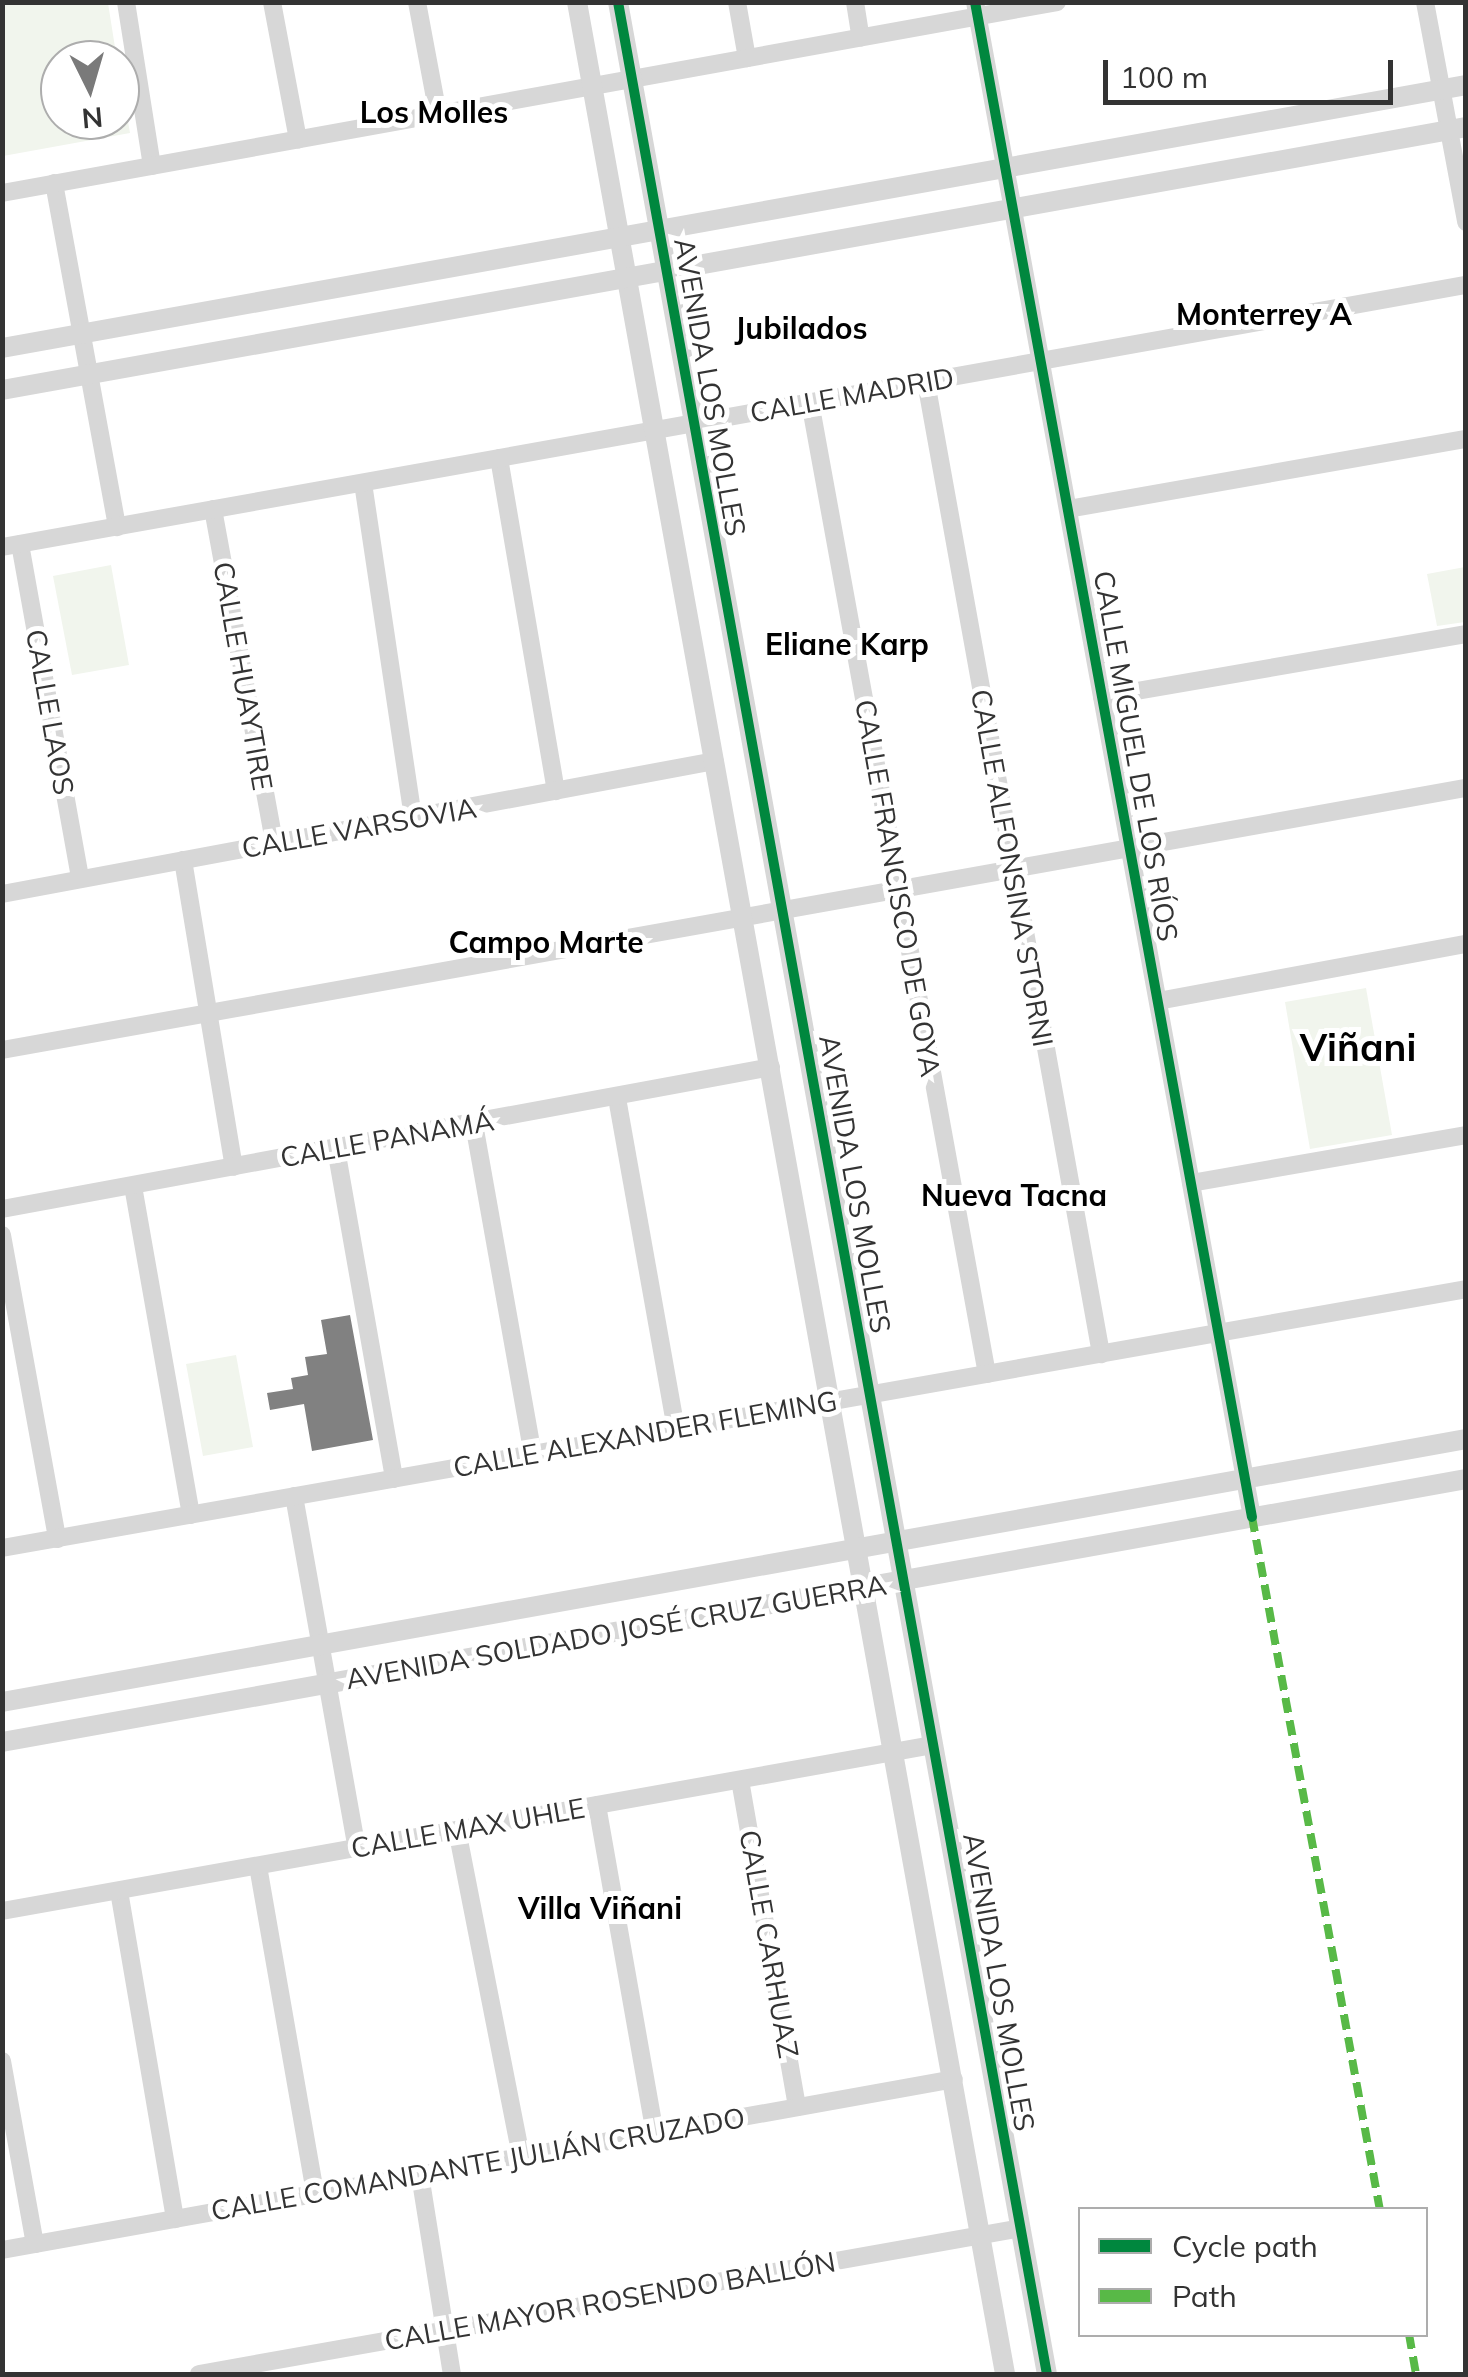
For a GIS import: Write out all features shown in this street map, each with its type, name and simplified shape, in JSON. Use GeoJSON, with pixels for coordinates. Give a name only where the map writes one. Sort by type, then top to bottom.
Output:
{"type":"FeatureCollection","features":[{"type":"Feature","properties":{"kind":"street"},"geometry":{"type":"LineString","coordinates":[[126,2],[152,166]]}},
{"type":"Feature","properties":{"kind":"street"},"geometry":{"type":"LineString","coordinates":[[272,2],[298,140]]}},
{"type":"Feature","properties":{"kind":"street"},"geometry":{"type":"LineString","coordinates":[[417,2],[438,114]]}},
{"type":"Feature","properties":{"kind":"street"},"geometry":{"type":"LineString","coordinates":[[578,2],[1005,2374]]}},
{"type":"Feature","properties":{"kind":"street","name":"AVENIDA LOS MOLLES"},"geometry":{"type":"LineString","coordinates":[[618,2],[1048,2374]]}},
{"type":"Feature","properties":{"kind":"street"},"geometry":{"type":"LineString","coordinates":[[737,2],[747,58]]}},
{"type":"Feature","properties":{"kind":"street"},"geometry":{"type":"LineString","coordinates":[[855,2],[861,38]]}},
{"type":"Feature","properties":{"kind":"street"},"geometry":{"type":"LineString","coordinates":[[2,193],[861,38],[977,10],[1058,2]]}},
{"type":"Feature","properties":{"kind":"street"},"geometry":{"type":"LineString","coordinates":[[1425,2],[1441,89],[1457,128],[1466,222]]}},
{"type":"Feature","properties":{"kind":"street","name":"CALLE MIGUEL DE LOS RÍOS"},"geometry":{"type":"LineString","coordinates":[[977,10],[1252,1517]]}},
{"type":"Feature","properties":{"kind":"street"},"geometry":{"type":"LineString","coordinates":[[2,348],[1466,85]]}},
{"type":"Feature","properties":{"kind":"street"},"geometry":{"type":"LineString","coordinates":[[2,390],[1457,128]]}},
{"type":"Feature","properties":{"kind":"street"},"geometry":{"type":"LineString","coordinates":[[54,184],[117,527]]}},
{"type":"Feature","properties":{"kind":"street","name":"CALLE MADRID"},"geometry":{"type":"LineString","coordinates":[[11,546],[1466,285]]}},
{"type":"Feature","properties":{"kind":"street","name":"CALLE ALFONSINA STORNI"},"geometry":{"type":"LineString","coordinates":[[926,382],[1101,1354]]}},
{"type":"Feature","properties":{"kind":"street","name":"CALLE FRANCISCO DE GOYA"},"geometry":{"type":"LineString","coordinates":[[810,402],[987,1374]]}},
{"type":"Feature","properties":{"kind":"street"},"geometry":{"type":"LineString","coordinates":[[1068,509],[1466,439]]}},
{"type":"Feature","properties":{"kind":"street"},"geometry":{"type":"LineString","coordinates":[[499,458],[556,791]]}},
{"type":"Feature","properties":{"kind":"street"},"geometry":{"type":"LineString","coordinates":[[363,483],[413,818]]}},
{"type":"Feature","properties":{"kind":"street","name":"CALLE HUAYTIRE"},"geometry":{"type":"LineString","coordinates":[[212,509],[274,843]]}},
{"type":"Feature","properties":{"kind":"street","name":"CALLE LAOS"},"geometry":{"type":"LineString","coordinates":[[11,546],[80,879]]}},
{"type":"Feature","properties":{"kind":"street"},"geometry":{"type":"LineString","coordinates":[[1102,697],[1466,634]]}},
{"type":"Feature","properties":{"kind":"street","name":"CALLE VARSOVIA"},"geometry":{"type":"LineString","coordinates":[[2,894],[715,762]]}},
{"type":"Feature","properties":{"kind":"street"},"geometry":{"type":"LineString","coordinates":[[2,1050],[1466,788]]}},
{"type":"Feature","properties":{"kind":"street"},"geometry":{"type":"LineString","coordinates":[[183,860],[234,1168]]}},
{"type":"Feature","properties":{"kind":"street"},"geometry":{"type":"LineString","coordinates":[[1158,1002],[1466,944]]}},
{"type":"Feature","properties":{"kind":"street","name":"CALLE PANAMÁ"},"geometry":{"type":"LineString","coordinates":[[2,1209],[771,1068]]}},
{"type":"Feature","properties":{"kind":"street"},"geometry":{"type":"LineString","coordinates":[[617,1098],[676,1429]]}},
{"type":"Feature","properties":{"kind":"street"},"geometry":{"type":"LineString","coordinates":[[474,1124],[533,1454]]}},
{"type":"Feature","properties":{"kind":"street"},"geometry":{"type":"LineString","coordinates":[[1191,1183],[1466,1135]]}},
{"type":"Feature","properties":{"kind":"street"},"geometry":{"type":"LineString","coordinates":[[336,1149],[394,1479]]}},
{"type":"Feature","properties":{"kind":"street"},"geometry":{"type":"LineString","coordinates":[[132,1186],[191,1515]]}},
{"type":"Feature","properties":{"kind":"street"},"geometry":{"type":"LineString","coordinates":[[2,1236],[56,1539]]}},
{"type":"Feature","properties":{"kind":"street","name":"CALLE ALEXANDER FLEMING"},"geometry":{"type":"LineString","coordinates":[[2,1548],[1466,1289]]}},
{"type":"Feature","properties":{"kind":"street","name":"AVENIDA SOLDADO JOSÉ CRUZ GUERRA"},"geometry":{"type":"LineString","coordinates":[[2,1702],[1466,1439]]}},
{"type":"Feature","properties":{"kind":"street","name":"AVENIDA SOLDADO JOSÉ CRUZ GUERRA"},"geometry":{"type":"LineString","coordinates":[[2,1742],[1466,1479]]}},
{"type":"Feature","properties":{"kind":"street"},"geometry":{"type":"LineString","coordinates":[[294,1496],[357,1848]]}},
{"type":"Feature","properties":{"kind":"street","name":"CALLE MAX UHLE"},"geometry":{"type":"LineString","coordinates":[[2,1912],[934,1745]]}},
{"type":"Feature","properties":{"kind":"street","name":"CALLE CARHUAZ"},"geometry":{"type":"LineString","coordinates":[[740,1780],[797,2107]]}},
{"type":"Feature","properties":{"kind":"street"},"geometry":{"type":"LineString","coordinates":[[598,1805],[655,2132]]}},
{"type":"Feature","properties":{"kind":"street"},"geometry":{"type":"LineString","coordinates":[[458,1830],[521,2157]]}},
{"type":"Feature","properties":{"kind":"street"},"geometry":{"type":"LineString","coordinates":[[258,1866],[315,2194]]}},
{"type":"Feature","properties":{"kind":"street"},"geometry":{"type":"LineString","coordinates":[[119,1891],[175,2219]]}},
{"type":"Feature","properties":{"kind":"street"},"geometry":{"type":"LineString","coordinates":[[2,2060],[35,2244]]}},
{"type":"Feature","properties":{"kind":"street","name":"CALLE COMANDANTE JULIÁN CRUZADO"},"geometry":{"type":"LineString","coordinates":[[2,2250],[954,2079]]}},
{"type":"Feature","properties":{"kind":"street"},"geometry":{"type":"LineString","coordinates":[[420,2175],[452,2374]]}},
{"type":"Feature","properties":{"kind":"street","name":"CALLE MAYOR ROSENDO BALLÓN"},"geometry":{"type":"LineString","coordinates":[[200,2374],[1021,2228]]}},
{"type":"Feature","properties":{"kind":"shaded area"},"geometry":{"type":"Polygon","coordinates":[[[2,3],[108,3],[114,40],[40,40],[40,140],[91,140],[3,156],[2,3]]]}},
{"type":"Feature","properties":{"kind":"shaded area"},"geometry":{"type":"Polygon","coordinates":[[[111,565],[129,665],[72,675],[53,576],[111,565]]]}},
{"type":"Feature","properties":{"kind":"shaded area"},"geometry":{"type":"Polygon","coordinates":[[[1465,567],[1465,622],[1437,626],[1427,574],[1465,567]]]}},
{"type":"Feature","properties":{"kind":"shaded area"},"geometry":{"type":"Polygon","coordinates":[[[1366,988],[1392,1135],[1310,1149],[1285,1002],[1366,988]]]}},
{"type":"Feature","properties":{"kind":"shaded area"},"geometry":{"type":"Polygon","coordinates":[[[236,1355],[253,1447],[203,1456],[186,1364],[236,1355]]]}},
{"type":"Feature","properties":{"kind":"building"},"geometry":{"type":"Polygon","coordinates":[[[350,1315],[373,1440],[312,1451],[304,1404],[270,1410],[267,1393],[293,1389],[291,1378],[308,1375],[305,1357],[327,1354],[321,1320],[350,1315]]]}},
{"type":"Feature","properties":{"kind":"marked path"},"geometry":{"type":"LineString","coordinates":[[1252,1517],[1379,2207]]}},
{"type":"Feature","properties":{"kind":"marked path"},"geometry":{"type":"LineString","coordinates":[[1410,2337],[1416,2374]]}},
{"type":"Feature","properties":{"kind":"cycle path"},"geometry":{"type":"LineString","coordinates":[[618,2],[1047,2374]]}},
{"type":"Feature","properties":{"kind":"cycle path"},"geometry":{"type":"LineString","coordinates":[[975,2],[1252,1517]]}},
{"type":"Feature","properties":{"kind":"district","name":"Los Molles"},"geometry":{"type":"Point","coordinates":[434,112]}},
{"type":"Feature","properties":{"kind":"district","name":"Monterrey A"},"geometry":{"type":"Point","coordinates":[1264,314]}},
{"type":"Feature","properties":{"kind":"district","name":"Jubilados"},"geometry":{"type":"Point","coordinates":[801,328]}},
{"type":"Feature","properties":{"kind":"district","name":"Eliane Karp"},"geometry":{"type":"Point","coordinates":[847,644]}},
{"type":"Feature","properties":{"kind":"district","name":"Campo Marte"},"geometry":{"type":"Point","coordinates":[546,942]}},
{"type":"Feature","properties":{"kind":"district","name":"Viñani"},"geometry":{"type":"Point","coordinates":[1358,1048]}},
{"type":"Feature","properties":{"kind":"district","name":"Nueva Tacna"},"geometry":{"type":"Point","coordinates":[1014,1195]}},
{"type":"Feature","properties":{"kind":"district","name":"Villa Viñani"},"geometry":{"type":"Point","coordinates":[600,1908]}}]}
